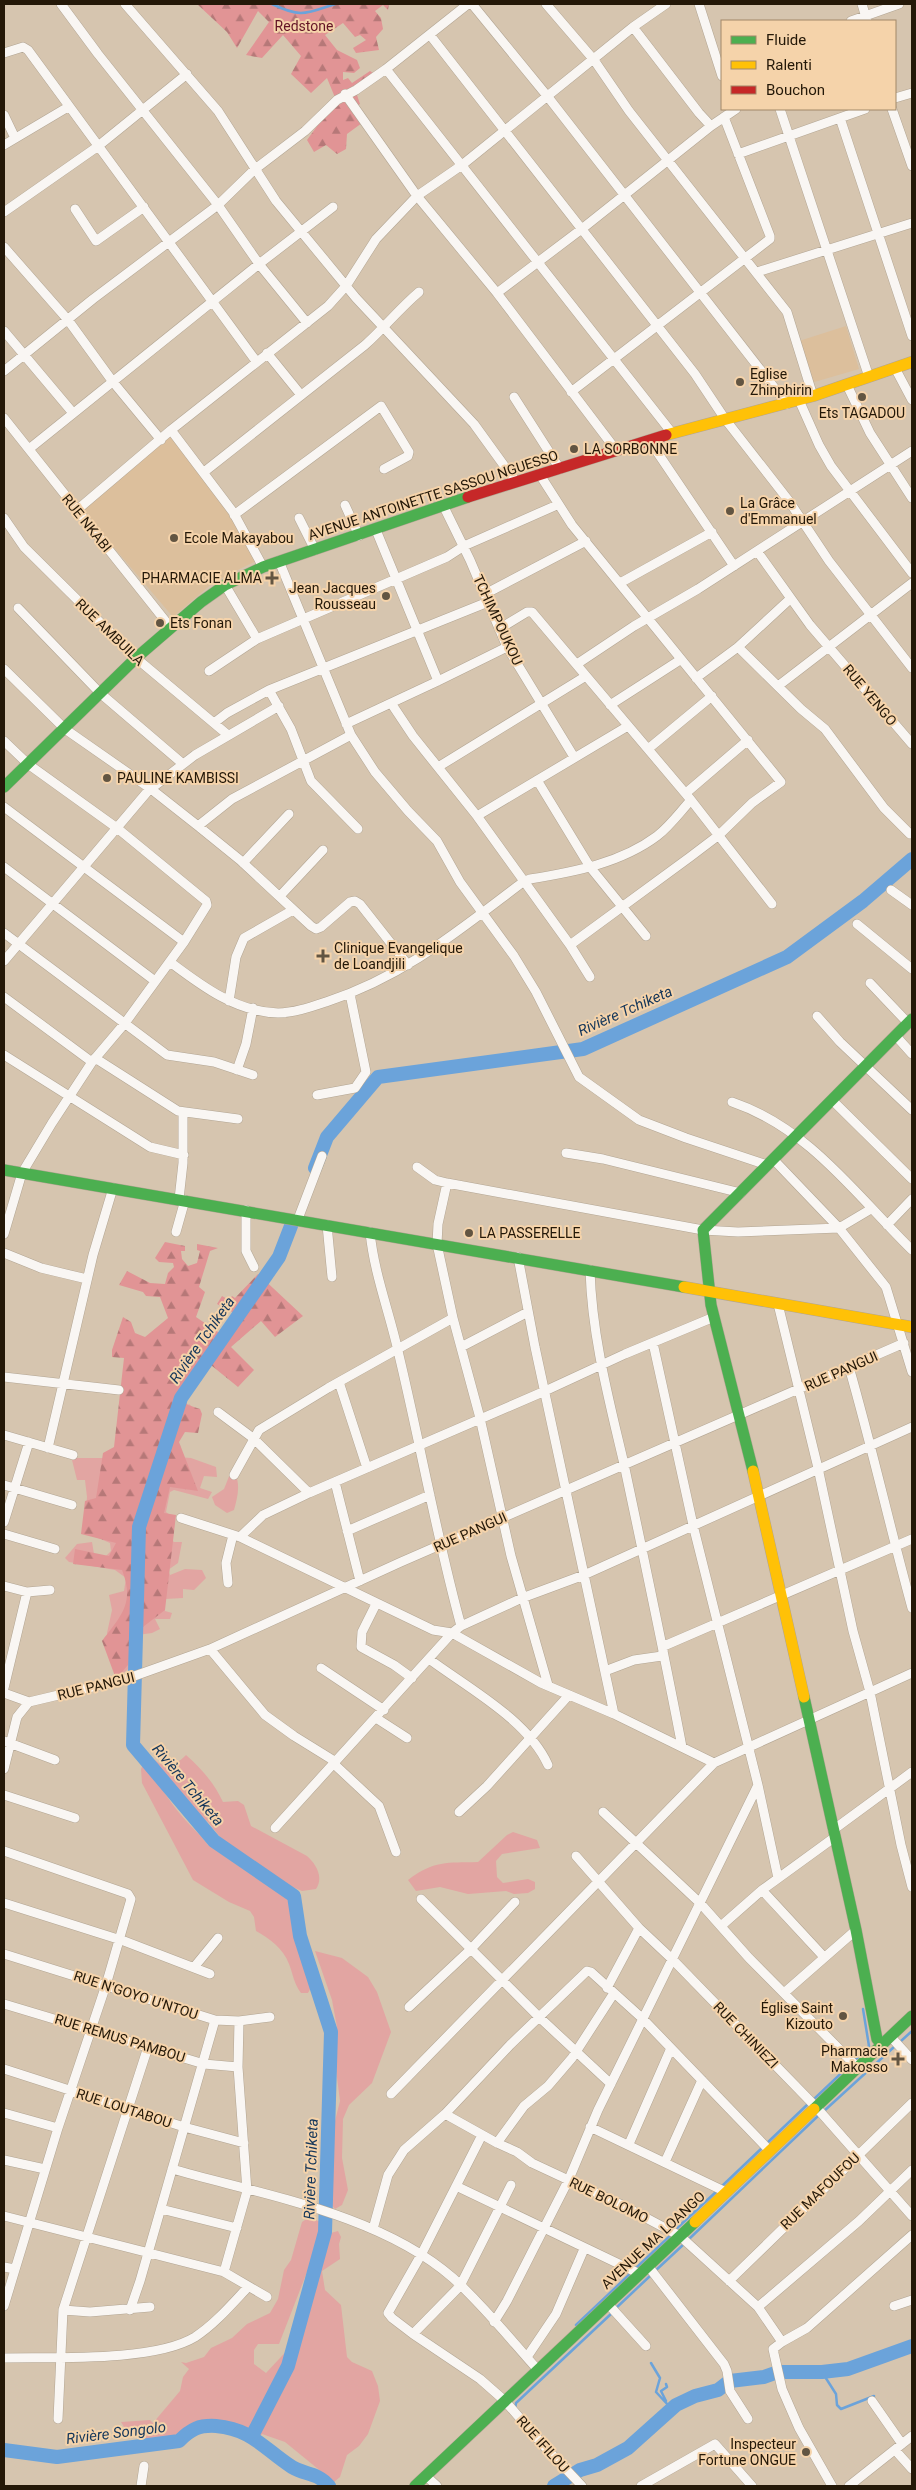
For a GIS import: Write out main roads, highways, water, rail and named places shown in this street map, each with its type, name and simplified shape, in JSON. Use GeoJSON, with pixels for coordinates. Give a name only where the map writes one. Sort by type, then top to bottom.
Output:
{"type":"FeatureCollection","features":[{"type":"Feature","properties":{"kind":"main road","name":"AVENUE ANTOINETTE SASSOU NGUESSO"},"geometry":{"type":"LineString","coordinates":[[4,787],[136,658],[201,602],[225,585],[263,567],[360,536],[443,505],[616,450],[672,433],[787,404],[912,362]]}},
{"type":"Feature","properties":{"kind":"main road"},"geometry":{"type":"LineString","coordinates":[[882,2045],[877,2038],[856,1930],[740,1415],[714,1317],[709,1292],[703,1230],[910,1021]]}},
{"type":"Feature","properties":{"kind":"main road"},"geometry":{"type":"LineString","coordinates":[[4,1170],[518,1257],[912,1327]]}},
{"type":"Feature","properties":{"kind":"main road","name":"AVENUE MA LOANGO"},"geometry":{"type":"LineString","coordinates":[[415,2486],[912,2016]]}},
{"type":"Feature","properties":{"kind":"waterway"},"geometry":{"type":"LineString","coordinates":[[272,4],[297,13],[310,12],[335,4]]}},
{"type":"Feature","properties":{"kind":"waterway","name":"Rivière Tchiketa"},"geometry":{"type":"LineString","coordinates":[[315,1168],[327,1137],[378,1077],[583,1049],[787,957],[863,901],[912,859]]}},
{"type":"Feature","properties":{"kind":"waterway","name":"Rivière Tchiketa"},"geometry":{"type":"LineString","coordinates":[[252,2436],[288,2366],[325,2232],[331,2032],[300,1936],[294,1896],[214,1841],[133,1745],[139,1527],[181,1398],[279,1257],[291,1226]]}},
{"type":"Feature","properties":{"kind":"waterway"},"geometry":{"type":"LineString","coordinates":[[854,2061],[869,2046],[863,2009]]}},
{"type":"Feature","properties":{"kind":"waterway"},"geometry":{"type":"LineString","coordinates":[[901,2041],[912,2031]]}},
{"type":"Feature","properties":{"kind":"waterway"},"geometry":{"type":"LineString","coordinates":[[824,2111],[894,2047]]}},
{"type":"Feature","properties":{"kind":"waterway"},"geometry":{"type":"LineString","coordinates":[[813,2100],[851,2064]]}},
{"type":"Feature","properties":{"kind":"waterway"},"geometry":{"type":"LineString","coordinates":[[766,2144],[808,2104]]}},
{"type":"Feature","properties":{"kind":"waterway"},"geometry":{"type":"LineString","coordinates":[[689,2239],[819,2115]]}},
{"type":"Feature","properties":{"kind":"waterway"},"geometry":{"type":"LineString","coordinates":[[721,2187],[763,2147]]}},
{"type":"Feature","properties":{"kind":"waterway"},"geometry":{"type":"LineString","coordinates":[[675,2230],[717,2191]]}},
{"type":"Feature","properties":{"kind":"waterway"},"geometry":{"type":"LineString","coordinates":[[635,2269],[672,2234]]}},
{"type":"Feature","properties":{"kind":"waterway"},"geometry":{"type":"LineString","coordinates":[[654,2272],[684,2244]]}},
{"type":"Feature","properties":{"kind":"waterway"},"geometry":{"type":"LineString","coordinates":[[576,2325],[631,2273]]}},
{"type":"Feature","properties":{"kind":"waterway"},"geometry":{"type":"LineString","coordinates":[[615,2309],[650,2276]]}},
{"type":"Feature","properties":{"kind":"waterway"},"geometry":{"type":"LineString","coordinates":[[515,2409],[516,2403],[612,2313]]}},
{"type":"Feature","properties":{"kind":"waterway"},"geometry":{"type":"LineString","coordinates":[[780,2372],[822,2372],[848,2369],[912,2346]]}},
{"type":"Feature","properties":{"kind":"waterway"},"geometry":{"type":"LineString","coordinates":[[651,2363],[660,2378],[656,2392],[669,2406]]}},
{"type":"Feature","properties":{"kind":"waterway"},"geometry":{"type":"LineString","coordinates":[[822,2372],[836,2394],[837,2405],[841,2409],[874,2396]]}},
{"type":"Feature","properties":{"kind":"waterway"},"geometry":{"type":"LineString","coordinates":[[730,2381],[764,2377],[775,2373]]}},
{"type":"Feature","properties":{"kind":"waterway"},"geometry":{"type":"LineString","coordinates":[[554,2486],[580,2470],[597,2465],[628,2448],[676,2405],[695,2396],[718,2390],[727,2383]]}},
{"type":"Feature","properties":{"kind":"waterway"},"geometry":{"type":"LineString","coordinates":[[666,2384],[667,2387],[661,2391],[666,2401]]}},
{"type":"Feature","properties":{"kind":"waterway","name":"Rivière Songolo"},"geometry":{"type":"LineString","coordinates":[[4,2450],[57,2457],[179,2441],[187,2433],[196,2429],[205,2426],[216,2426],[239,2431],[257,2441],[292,2467],[320,2478],[329,2486]]}},
{"type":"Feature","properties":{"kind":"place","name":"Eglise Zhinphirin"},"geometry":{"type":"Point","coordinates":[740,382]}},
{"type":"Feature","properties":{"kind":"place","name":"Ets TAGADOU"},"geometry":{"type":"Point","coordinates":[862,397]}},
{"type":"Feature","properties":{"kind":"place","name":"LA SORBONNE"},"geometry":{"type":"Point","coordinates":[574,449]}},
{"type":"Feature","properties":{"kind":"place","name":"La Grâce d'Emmanuel"},"geometry":{"type":"Point","coordinates":[730,511]}},
{"type":"Feature","properties":{"kind":"place","name":"Ecole Makayabou"},"geometry":{"type":"Point","coordinates":[174,538]}},
{"type":"Feature","properties":{"kind":"place","name":"PHARMACIE ALMA"},"geometry":{"type":"Point","coordinates":[272,578]}},
{"type":"Feature","properties":{"kind":"place","name":"Jean Jacques Rousseau"},"geometry":{"type":"Point","coordinates":[386,596]}},
{"type":"Feature","properties":{"kind":"place","name":"Ets Fonan"},"geometry":{"type":"Point","coordinates":[160,623]}},
{"type":"Feature","properties":{"kind":"place","name":"PAULINE KAMBISSI"},"geometry":{"type":"Point","coordinates":[107,778]}},
{"type":"Feature","properties":{"kind":"place","name":"Clinique Evangelique de Loandjili"},"geometry":{"type":"Point","coordinates":[323,956]}},
{"type":"Feature","properties":{"kind":"place","name":"LA PASSERELLE"},"geometry":{"type":"Point","coordinates":[469,1233]}},
{"type":"Feature","properties":{"kind":"place","name":"Église Saint Kizouto"},"geometry":{"type":"Point","coordinates":[843,2016]}},
{"type":"Feature","properties":{"kind":"place","name":"Pharmacie Makosso"},"geometry":{"type":"Point","coordinates":[898,2059]}},
{"type":"Feature","properties":{"kind":"place","name":"Inspecteur Fortune ONGUE"},"geometry":{"type":"Point","coordinates":[806,2452]}},
{"type":"Feature","properties":{"kind":"park label","name":"Redstone"},"geometry":{"type":"Point","coordinates":[304,26]}}]}
